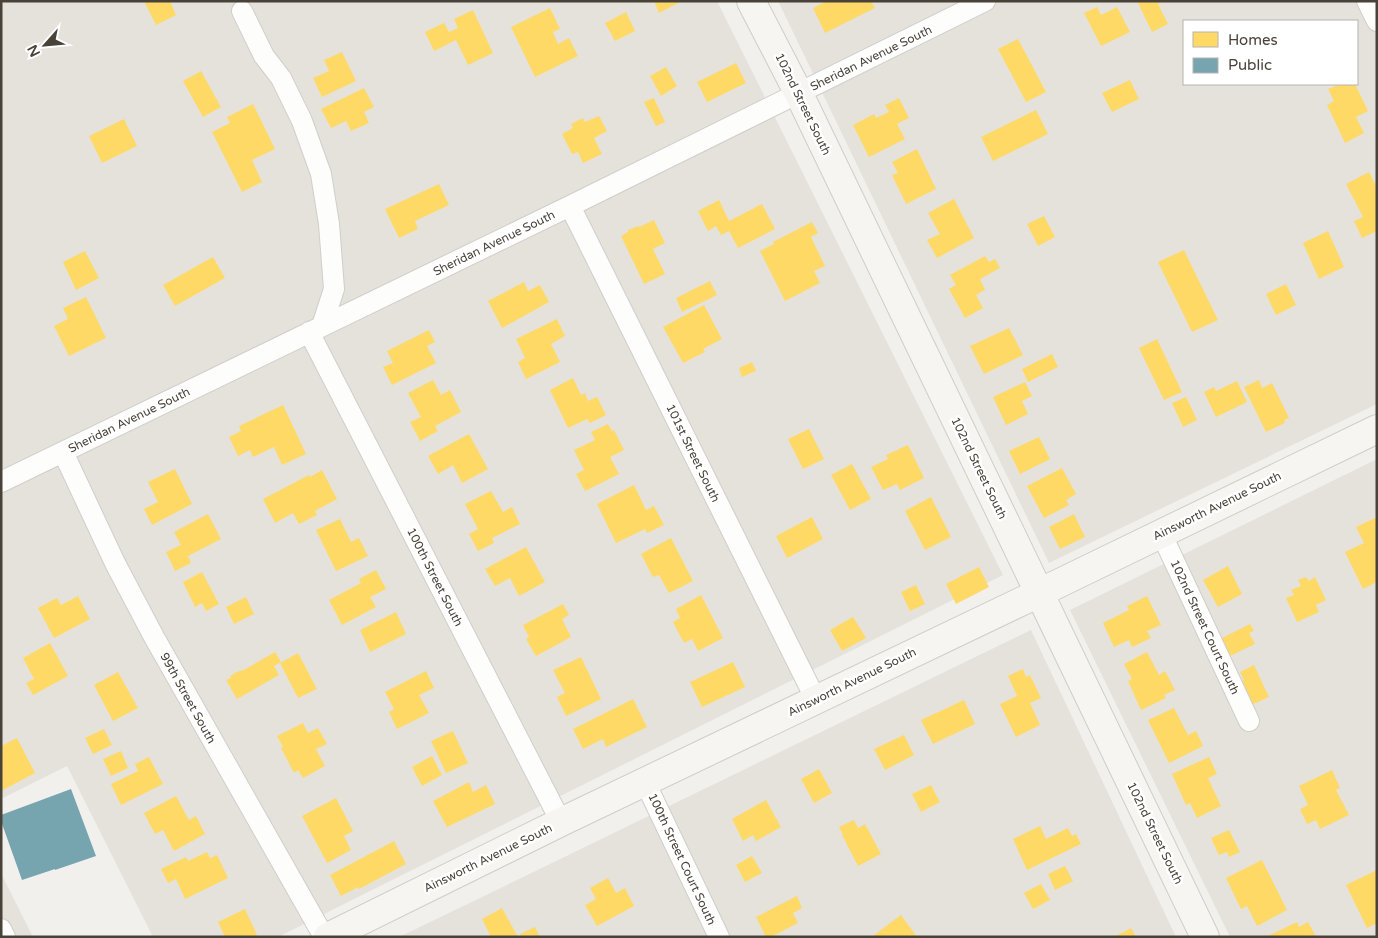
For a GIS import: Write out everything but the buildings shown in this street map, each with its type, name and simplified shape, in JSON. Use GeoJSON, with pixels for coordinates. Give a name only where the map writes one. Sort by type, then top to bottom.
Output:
{"type":"FeatureCollection","features":[{"type":"Feature","properties":{"kind":"street","name":"102nd Street South"},"geometry":{"type":"LineString","coordinates":[[751,1],[799,94],[1205,937]]}},
{"type":"Feature","properties":{"kind":"street","name":"Sheridan Avenue South"},"geometry":{"type":"LineString","coordinates":[[1,482],[570,206],[985,1]]}},
{"type":"Feature","properties":{"kind":"street"},"geometry":{"type":"LineString","coordinates":[[1367,1],[1377,21]]}},
{"type":"Feature","properties":{"kind":"street"},"geometry":{"type":"LineString","coordinates":[[242,11],[264,56],[281,78],[302,121],[321,174],[329,224],[334,288],[316,329]]}},
{"type":"Feature","properties":{"kind":"street","name":"101st Street South"},"geometry":{"type":"LineString","coordinates":[[570,206],[816,700]]}},
{"type":"Feature","properties":{"kind":"street","name":"100th Street South"},"geometry":{"type":"LineString","coordinates":[[316,329],[561,822]]}},
{"type":"Feature","properties":{"kind":"street","name":"Ainsworth Avenue South"},"geometry":{"type":"LineString","coordinates":[[328,937],[561,822],[1377,429]]}},
{"type":"Feature","properties":{"kind":"street","name":"99th Street South"},"geometry":{"type":"LineString","coordinates":[[63,452],[115,563],[154,637],[324,937]]}},
{"type":"Feature","properties":{"kind":"street","name":"102nd Street Court South"},"geometry":{"type":"LineString","coordinates":[[1161,533],[1249,721]]}},
{"type":"Feature","properties":{"kind":"street","name":"100th Street Court South"},"geometry":{"type":"LineString","coordinates":[[645,782],[719,937]]}},
{"type":"Feature","properties":{"kind":"street"},"geometry":{"type":"LineString","coordinates":[[1,929],[5,937]]}},
{"type":"Feature","properties":{"kind":"shaded area"},"geometry":{"type":"Polygon","coordinates":[[[1,1],[717,1],[1003,575],[278,937],[153,937],[67,766],[1,799],[1,1]]]}},
{"type":"Feature","properties":{"kind":"shaded area"},"geometry":{"type":"Polygon","coordinates":[[[778,1],[1377,1],[1377,404],[1049,563],[778,1]]]}},
{"type":"Feature","properties":{"kind":"shaded area"},"geometry":{"type":"Polygon","coordinates":[[[1377,459],[1377,937],[1230,937],[1070,610],[1377,459]]]}},
{"type":"Feature","properties":{"kind":"shaded area"},"geometry":{"type":"Polygon","coordinates":[[[1031,630],[1176,937],[399,937],[517,880],[1031,630]]]}},
{"type":"Feature","properties":{"kind":"shaded area"},"geometry":{"type":"Polygon","coordinates":[[[1,873],[33,937],[1,937],[1,873]]]}}]}
